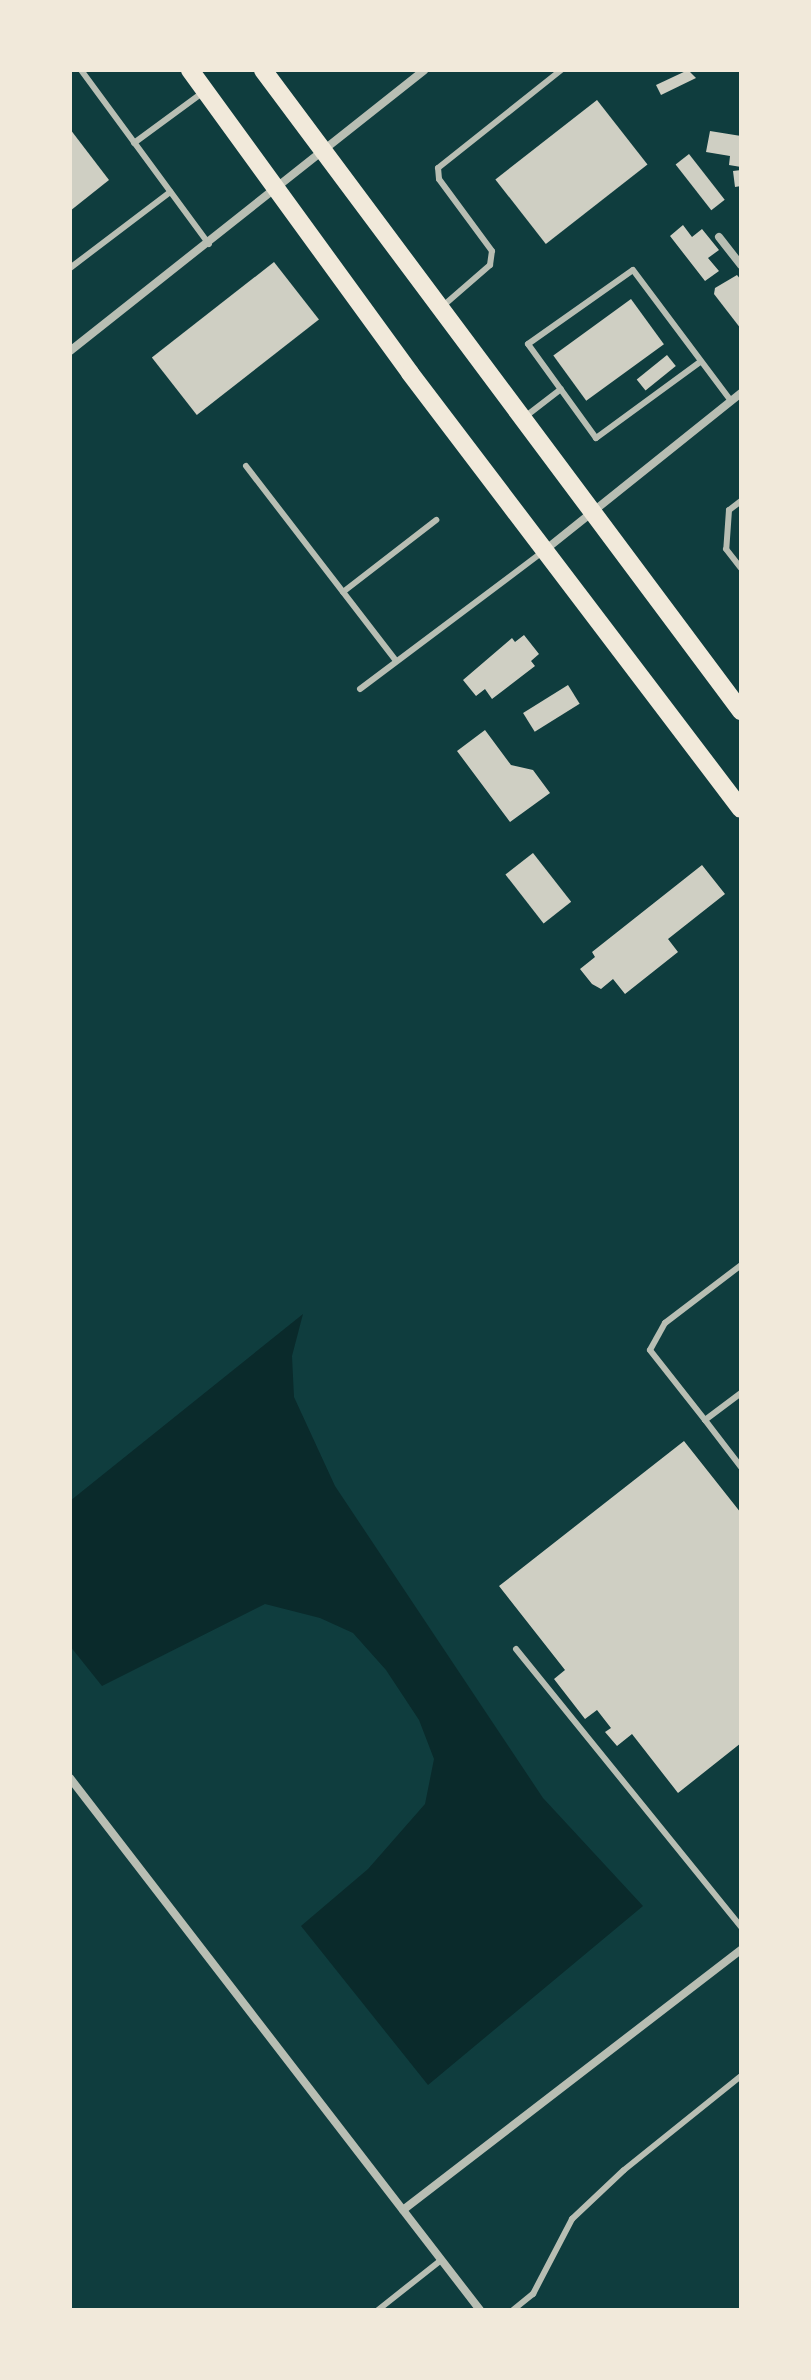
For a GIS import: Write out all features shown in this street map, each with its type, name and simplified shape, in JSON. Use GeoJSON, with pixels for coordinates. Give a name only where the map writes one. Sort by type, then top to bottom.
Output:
{"type":"FeatureCollection","features":[{"type":"Feature","properties":{"kind":"main road"},"geometry":{"type":"LineString","coordinates":[[190,70],[272,187],[741,809]]}},
{"type":"Feature","properties":{"kind":"main road"},"geometry":{"type":"LineString","coordinates":[[263,70],[590,514],[741,711]]}},
{"type":"Feature","properties":{"kind":"street"},"geometry":{"type":"LineString","coordinates":[[70,351],[209,244],[319,149],[424,70]]}},
{"type":"Feature","properties":{"kind":"street"},"geometry":{"type":"LineString","coordinates":[[719,237],[741,265]]}},
{"type":"Feature","properties":{"kind":"street"},"geometry":{"type":"LineString","coordinates":[[544,551],[741,393]]}},
{"type":"Feature","properties":{"kind":"street"},"geometry":{"type":"LineString","coordinates":[[70,1778],[480,2310]]}},
{"type":"Feature","properties":{"kind":"street"},"geometry":{"type":"LineString","coordinates":[[403,2210],[741,1950]]}},
{"type":"Feature","properties":{"kind":"lane"},"geometry":{"type":"LineString","coordinates":[[81,70],[209,244]]}},
{"type":"Feature","properties":{"kind":"lane"},"geometry":{"type":"LineString","coordinates":[[438,310],[490,265],[492,251],[439,179],[438,168],[561,70]]}},
{"type":"Feature","properties":{"kind":"lane"},"geometry":{"type":"LineString","coordinates":[[134,143],[205,91]]}},
{"type":"Feature","properties":{"kind":"lane"},"geometry":{"type":"LineString","coordinates":[[70,268],[170,192]]}},
{"type":"Feature","properties":{"kind":"lane"},"geometry":{"type":"LineString","coordinates":[[700,362],[596,438],[528,344],[633,270],[731,401]]}},
{"type":"Feature","properties":{"kind":"lane"},"geometry":{"type":"LineString","coordinates":[[521,420],[561,389]]}},
{"type":"Feature","properties":{"kind":"lane"},"geometry":{"type":"LineString","coordinates":[[246,466],[396,661]]}},
{"type":"Feature","properties":{"kind":"lane"},"geometry":{"type":"LineString","coordinates":[[741,501],[729,510],[726,549],[741,568]]}},
{"type":"Feature","properties":{"kind":"lane"},"geometry":{"type":"LineString","coordinates":[[343,592],[436,520]]}},
{"type":"Feature","properties":{"kind":"lane"},"geometry":{"type":"LineString","coordinates":[[360,689],[544,551]]}},
{"type":"Feature","properties":{"kind":"lane"},"geometry":{"type":"LineString","coordinates":[[741,1265],[665,1323],[650,1350],[741,1467]]}},
{"type":"Feature","properties":{"kind":"lane"},"geometry":{"type":"LineString","coordinates":[[705,1420],[741,1393]]}},
{"type":"Feature","properties":{"kind":"lane"},"geometry":{"type":"LineString","coordinates":[[516,1649],[741,1927]]}},
{"type":"Feature","properties":{"kind":"lane"},"geometry":{"type":"LineString","coordinates":[[513,2310],[533,2294],[572,2219],[624,2170],[741,2076]]}},
{"type":"Feature","properties":{"kind":"lane"},"geometry":{"type":"LineString","coordinates":[[378,2310],[441,2260]]}},
{"type":"Feature","properties":{"kind":"water"},"geometry":{"type":"Polygon","coordinates":[[[303,1314],[292,1356],[294,1397],[335,1486],[543,1798],[643,1906],[428,2085],[301,1926],[368,1869],[425,1804],[434,1759],[419,1720],[386,1670],[353,1633],[320,1618],[265,1604],[102,1686],[70,1646],[70,1501],[303,1314]]]}},
{"type":"Feature","properties":{"kind":"building"},"geometry":{"type":"Polygon","coordinates":[[[688,70],[696,78],[661,95],[656,85],[688,70]]]}},
{"type":"Feature","properties":{"kind":"building"},"geometry":{"type":"Polygon","coordinates":[[[597,100],[647,165],[546,244],[495,179],[597,100]]]}},
{"type":"Feature","properties":{"kind":"building"},"geometry":{"type":"Polygon","coordinates":[[[70,129],[109,180],[70,211],[70,129]]]}},
{"type":"Feature","properties":{"kind":"building"},"geometry":{"type":"Polygon","coordinates":[[[710,131],[741,136],[741,167],[729,165],[730,156],[706,152],[710,131]]]}},
{"type":"Feature","properties":{"kind":"building"},"geometry":{"type":"Polygon","coordinates":[[[689,154],[725,200],[711,210],[676,164],[689,154]]]}},
{"type":"Feature","properties":{"kind":"building"},"geometry":{"type":"Polygon","coordinates":[[[741,170],[741,186],[735,187],[733,171],[741,170]]]}},
{"type":"Feature","properties":{"kind":"building"},"geometry":{"type":"Polygon","coordinates":[[[683,225],[692,237],[702,229],[719,250],[708,258],[719,271],[705,281],[670,236],[683,225]]]}},
{"type":"Feature","properties":{"kind":"building"},"geometry":{"type":"Polygon","coordinates":[[[274,262],[319,320],[197,415],[152,357],[274,262]]]}},
{"type":"Feature","properties":{"kind":"building"},"geometry":{"type":"Polygon","coordinates":[[[737,275],[741,280],[741,329],[714,294],[715,288],[737,275]]]}},
{"type":"Feature","properties":{"kind":"building"},"geometry":{"type":"Polygon","coordinates":[[[631,299],[664,344],[586,401],[553,355],[631,299]]]}},
{"type":"Feature","properties":{"kind":"building"},"geometry":{"type":"Polygon","coordinates":[[[667,355],[676,366],[646,390],[637,380],[667,355]]]}},
{"type":"Feature","properties":{"kind":"building"},"geometry":{"type":"Polygon","coordinates":[[[524,635],[539,654],[531,661],[535,666],[492,699],[485,689],[476,696],[463,680],[512,638],[515,642],[524,635]]]}},
{"type":"Feature","properties":{"kind":"building"},"geometry":{"type":"Polygon","coordinates":[[[568,685],[580,704],[535,732],[523,713],[568,685]]]}},
{"type":"Feature","properties":{"kind":"building"},"geometry":{"type":"Polygon","coordinates":[[[485,730],[511,765],[533,770],[550,793],[510,822],[457,751],[485,730]]]}},
{"type":"Feature","properties":{"kind":"building"},"geometry":{"type":"Polygon","coordinates":[[[533,853],[571,902],[544,923],[505,875],[533,853]]]}},
{"type":"Feature","properties":{"kind":"building"},"geometry":{"type":"Polygon","coordinates":[[[702,865],[725,894],[668,939],[678,952],[625,994],[613,979],[601,989],[592,984],[580,969],[595,957],[592,952],[702,865]]]}},
{"type":"Feature","properties":{"kind":"building"},"geometry":{"type":"Polygon","coordinates":[[[684,1441],[741,1513],[741,1743],[678,1793],[632,1734],[617,1746],[605,1732],[611,1728],[597,1710],[585,1719],[554,1679],[565,1670],[499,1586],[684,1441]]]}}]}
